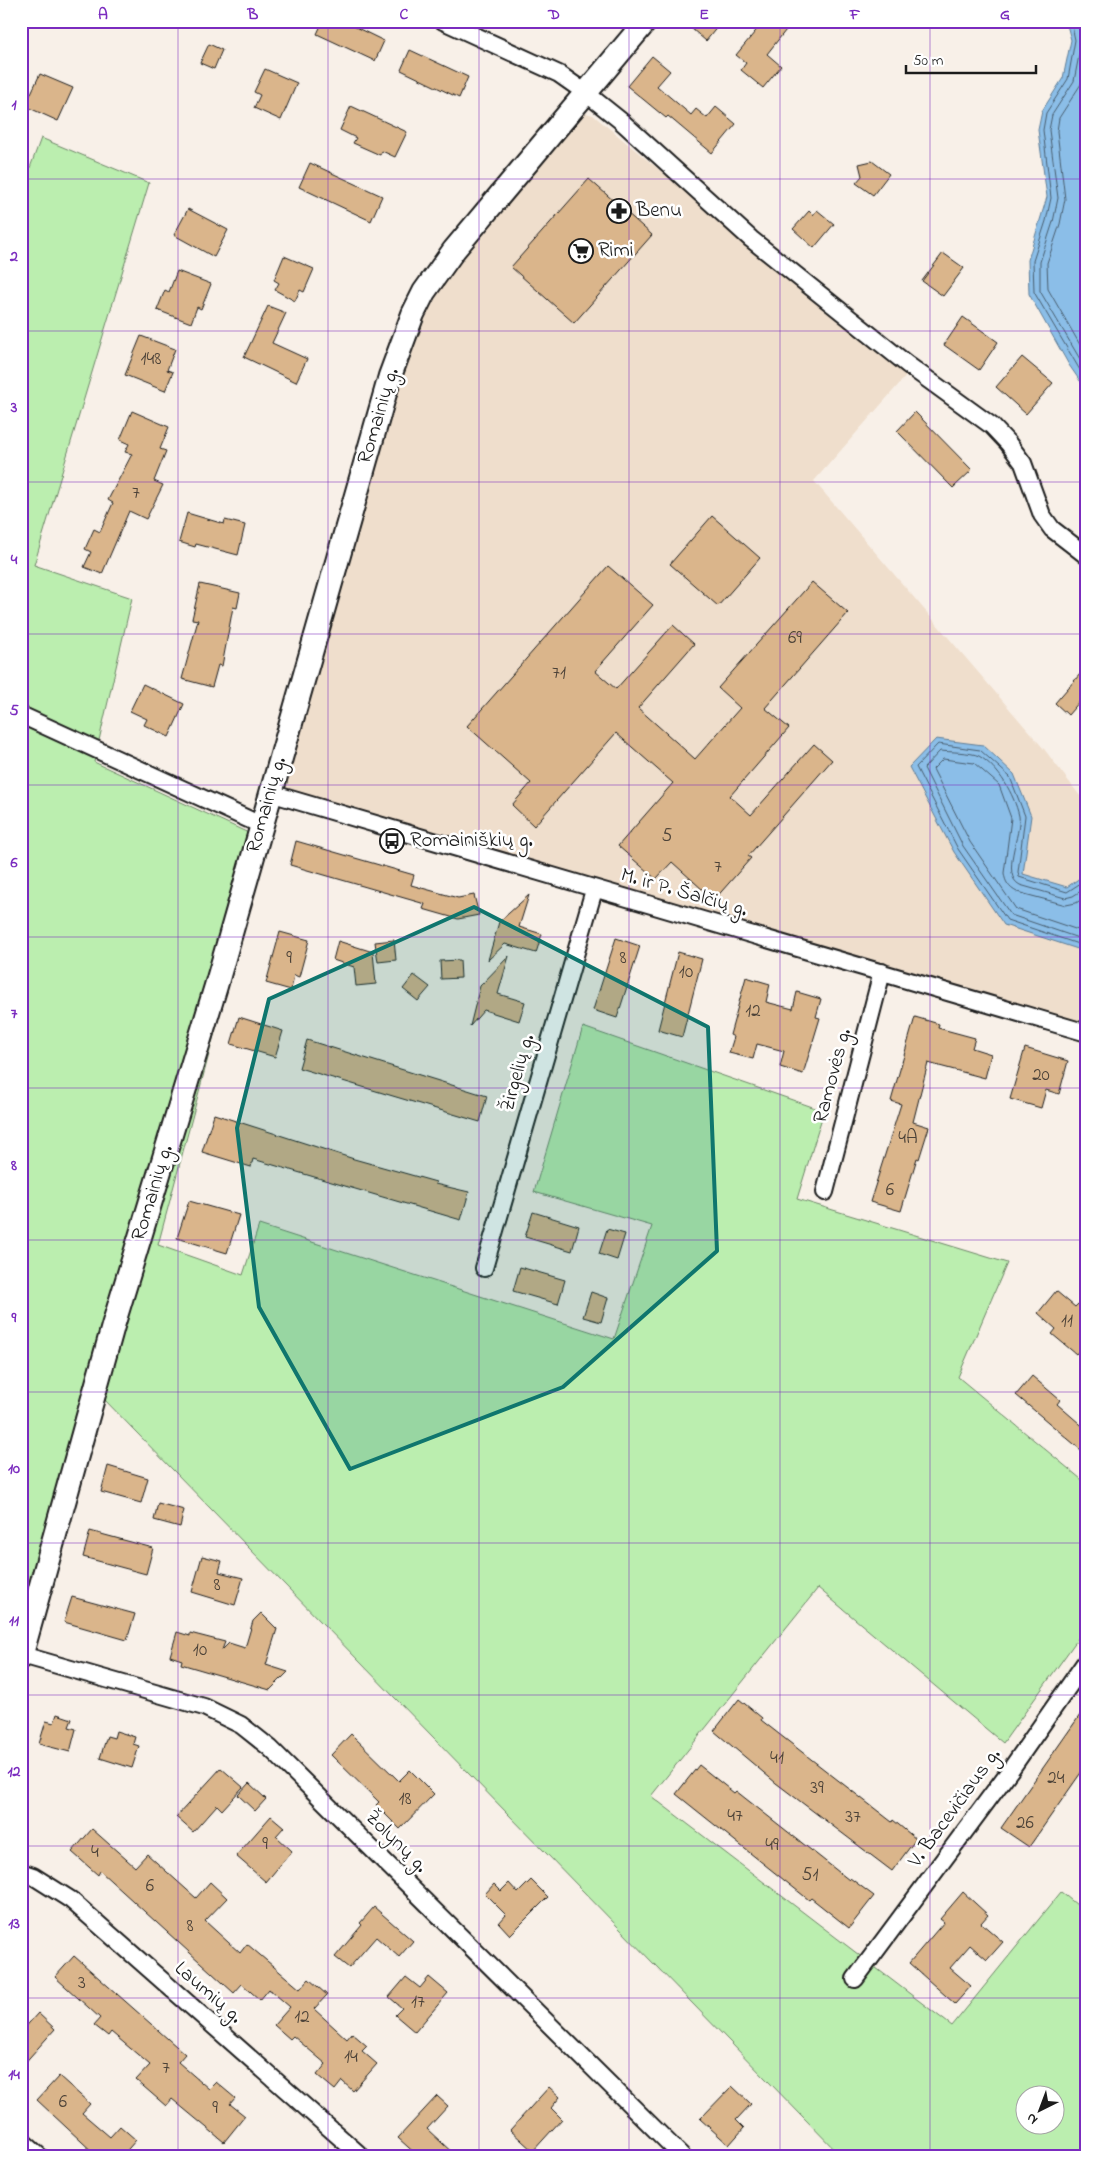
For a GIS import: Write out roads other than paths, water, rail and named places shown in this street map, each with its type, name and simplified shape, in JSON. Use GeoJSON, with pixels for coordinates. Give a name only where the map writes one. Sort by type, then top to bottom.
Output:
{"type":"FeatureCollection","features":[{"type":"Feature","properties":{"kind":"main road","name":"Romainių g."},"geometry":{"type":"LineString","coordinates":[[22,1656],[113,1326],[216,986],[390,376],[413,314],[424,292],[454,250],[646,21]]}},
{"type":"Feature","properties":{"kind":"street"},"geometry":{"type":"LineString","coordinates":[[443,21],[559,74],[586,93],[621,121],[751,239],[908,365],[992,426],[1023,463],[1042,515],[1052,530],[1087,556]]}},
{"type":"Feature","properties":{"kind":"street"},"geometry":{"type":"LineString","coordinates":[[21,715],[261,825]]}},
{"type":"Feature","properties":{"kind":"street","name":"M. ir P. Šalčių g."},"geometry":{"type":"LineString","coordinates":[[270,793],[594,890],[1087,1033]]}},
{"type":"Feature","properties":{"kind":"street","name":"Žirgelių g."},"geometry":{"type":"LineString","coordinates":[[484,1268],[594,890]]}},
{"type":"Feature","properties":{"kind":"street","name":"Ramovės g."},"geometry":{"type":"LineString","coordinates":[[825,1192],[882,972]]}},
{"type":"Feature","properties":{"kind":"street","name":"Žolynų g."},"geometry":{"type":"LineString","coordinates":[[22,1656],[204,1707],[241,1725],[270,1748],[682,2156]]}},
{"type":"Feature","properties":{"kind":"street","name":"V. Bacevičiaus g."},"geometry":{"type":"LineString","coordinates":[[855,1979],[1011,1769],[1087,1660]]}},
{"type":"Feature","properties":{"kind":"street","name":"Laumių g."},"geometry":{"type":"LineString","coordinates":[[21,1872],[33,1876],[71,1900],[361,2156]]}},
{"type":"Feature","properties":{"kind":"street"},"geometry":{"type":"LineString","coordinates":[[21,2140],[39,2156]]}},
{"type":"Feature","properties":{"kind":"water"},"geometry":{"type":"Polygon","coordinates":[[[1066,21],[1087,21],[1087,391],[1069,365],[1029,294],[1028,260],[1047,197],[1038,130],[1042,111],[1063,78],[1071,40],[1066,21]]]}},
{"type":"Feature","properties":{"kind":"water"},"geometry":{"type":"Polygon","coordinates":[[[936,739],[983,745],[1014,774],[1031,816],[1023,874],[1067,887],[1087,873],[1087,952],[1004,925],[954,852],[909,767],[936,739]]]}},
{"type":"Feature","properties":{"kind":"place","name":"Benu"},"geometry":{"type":"Point","coordinates":[619,211]}},
{"type":"Feature","properties":{"kind":"place","name":"Rimi"},"geometry":{"type":"Point","coordinates":[581,251]}},
{"type":"Feature","properties":{"kind":"place","name":"Romainiškių g."},"geometry":{"type":"Point","coordinates":[392,841]}}]}
